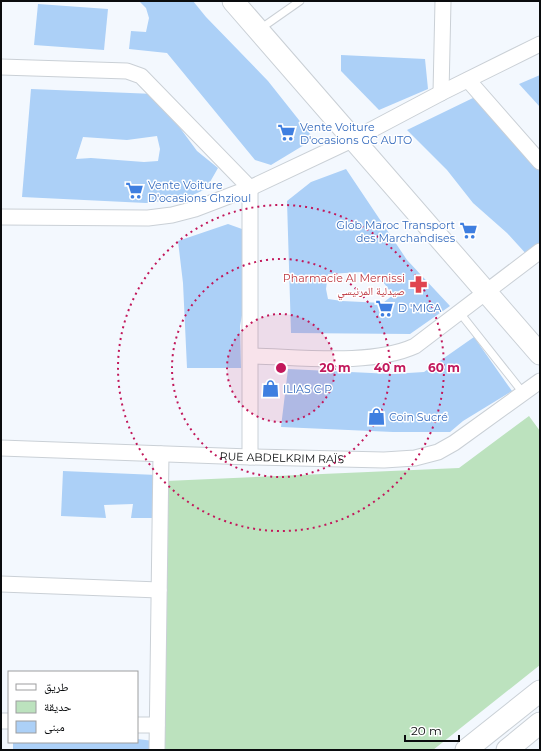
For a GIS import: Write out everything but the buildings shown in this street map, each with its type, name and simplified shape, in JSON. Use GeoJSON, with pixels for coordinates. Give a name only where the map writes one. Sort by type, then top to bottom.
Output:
{"type":"FeatureCollection","features":[{"type":"Feature","properties":{"kind":"street"},"geometry":{"type":"LineString","coordinates":[[233,1],[540,354]]}},
{"type":"Feature","properties":{"kind":"street"},"geometry":{"type":"LineString","coordinates":[[441,93],[443,1]]}},
{"type":"Feature","properties":{"kind":"street"},"geometry":{"type":"LineString","coordinates":[[1,217],[148,218],[172,215],[195,209],[250,188],[354,139],[441,93],[540,44]]}},
{"type":"Feature","properties":{"kind":"street"},"geometry":{"type":"LineString","coordinates":[[1,67],[127,71],[141,76],[250,188],[250,457]]}},
{"type":"Feature","properties":{"kind":"street"},"geometry":{"type":"LineString","coordinates":[[468,80],[540,162]]}},
{"type":"Feature","properties":{"kind":"street"},"geometry":{"type":"LineString","coordinates":[[251,356],[336,358],[383,356],[401,352],[415,346],[540,251]]}},
{"type":"Feature","properties":{"kind":"street","name":"RUE ABDELKRIM RAÏS"},"geometry":{"type":"LineString","coordinates":[[1,448],[250,457],[384,460],[415,458],[438,452],[454,443],[540,381]]}},
{"type":"Feature","properties":{"kind":"street"},"geometry":{"type":"LineString","coordinates":[[157,750],[161,454]]}},
{"type":"Feature","properties":{"kind":"street"},"geometry":{"type":"LineString","coordinates":[[1,584],[159,590]]}},
{"type":"Feature","properties":{"kind":"street"},"geometry":{"type":"LineString","coordinates":[[466,750],[540,691]]}},
{"type":"Feature","properties":{"kind":"street"},"geometry":{"type":"LineString","coordinates":[[508,750],[540,723]]}},
{"type":"Feature","properties":{"kind":"street"},"geometry":{"type":"LineString","coordinates":[[138,724],[157,725]]}},
{"type":"Feature","properties":{"kind":"lane"},"geometry":{"type":"LineString","coordinates":[[258,30],[294,3],[300,1]]}},
{"type":"Feature","properties":{"kind":"lane"},"geometry":{"type":"LineString","coordinates":[[460,313],[524,394]]}},
{"type":"Feature","properties":{"kind":"green space"},"geometry":{"type":"Polygon","coordinates":[[[529,416],[540,431],[540,665],[433,750],[161,750],[166,481],[459,468],[529,416]]]}},
{"type":"Feature","properties":{"kind":"place","name":"Vente Voiture D'ocasions GC AUTO"},"geometry":{"type":"Point","coordinates":[287,133]}},
{"type":"Feature","properties":{"kind":"place","name":"Vente Voiture D'ocasions Ghzioul"},"geometry":{"type":"Point","coordinates":[135,191]}},
{"type":"Feature","properties":{"kind":"place","name":"Glob Maroc Transport des Marchandises"},"geometry":{"type":"Point","coordinates":[468,231]}},
{"type":"Feature","properties":{"kind":"place","name":"Pharmacie Al Mernissi صيدلية المرنيسي"},"geometry":{"type":"Point","coordinates":[418,284]}},
{"type":"Feature","properties":{"kind":"place","name":"D 'MICA"},"geometry":{"type":"Point","coordinates":[385,308]}},
{"type":"Feature","properties":{"kind":"place","name":"ILIAS C P"},"geometry":{"type":"Point","coordinates":[270,389]}},
{"type":"Feature","properties":{"kind":"place","name":"Coin Sucré"},"geometry":{"type":"Point","coordinates":[376,417]}}]}
